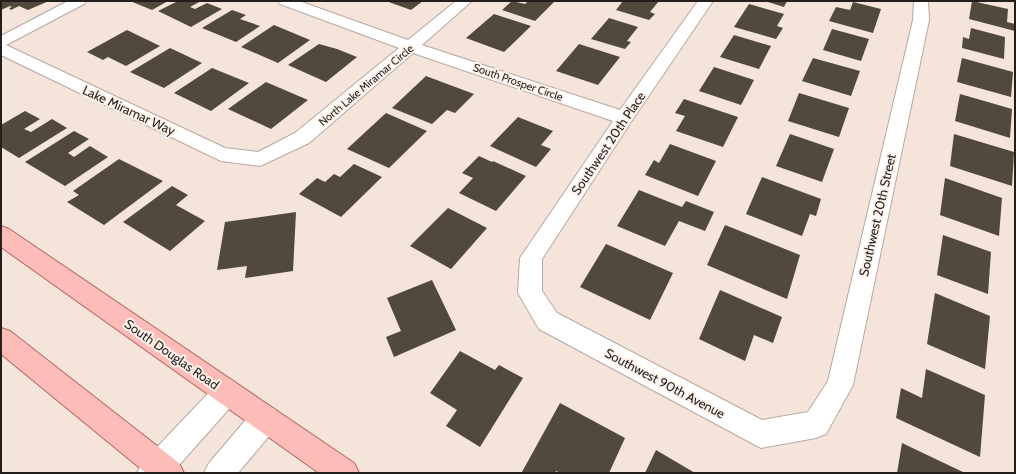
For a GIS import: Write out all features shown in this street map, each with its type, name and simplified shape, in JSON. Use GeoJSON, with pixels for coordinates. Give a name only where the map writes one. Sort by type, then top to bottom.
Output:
{"type":"FeatureCollection","features":[{"type":"Feature","properties":{"kind":"main road","name":"South Douglas Road"},"geometry":{"type":"LineString","coordinates":[[1,235],[344,473]]}},
{"type":"Feature","properties":{"kind":"main road"},"geometry":{"type":"LineString","coordinates":[[1,338],[160,470]]}},
{"type":"Feature","properties":{"kind":"street"},"geometry":{"type":"LineString","coordinates":[[1,42],[79,1]]}},
{"type":"Feature","properties":{"kind":"street","name":"South Prosper Circle"},"geometry":{"type":"LineString","coordinates":[[285,1],[411,48],[435,54],[624,118]]}},
{"type":"Feature","properties":{"kind":"street","name":"North Lake Miramar Circle"},"geometry":{"type":"LineString","coordinates":[[260,159],[302,138],[411,48],[465,1]]}},
{"type":"Feature","properties":{"kind":"street","name":"Southwest 20th Place"},"geometry":{"type":"LineString","coordinates":[[530,293],[531,258],[624,118],[706,1]]}},
{"type":"Feature","properties":{"kind":"street","name":"Southwest 20th Street"},"geometry":{"type":"LineString","coordinates":[[816,424],[840,386],[921,20],[921,1]]}},
{"type":"Feature","properties":{"kind":"street","name":"Lake Miramar Way"},"geometry":{"type":"LineString","coordinates":[[1,49],[221,154],[260,159]]}},
{"type":"Feature","properties":{"kind":"street","name":"Southwest 90th Avenue"},"geometry":{"type":"LineString","coordinates":[[530,293],[548,321],[761,434],[816,424]]}},
{"type":"Feature","properties":{"kind":"street"},"geometry":{"type":"LineString","coordinates":[[160,470],[227,392]]}},
{"type":"Feature","properties":{"kind":"street"},"geometry":{"type":"LineString","coordinates":[[219,473],[265,419]]}},
{"type":"Feature","properties":{"kind":"building"},"geometry":{"type":"Polygon","coordinates":[[[1,1],[49,1],[28,10],[19,6],[11,10],[9,8],[12,7],[10,6],[1,10],[1,1]]]}},
{"type":"Feature","properties":{"kind":"building"},"geometry":{"type":"Polygon","coordinates":[[[130,1],[168,1],[152,10],[130,1]]]}},
{"type":"Feature","properties":{"kind":"building"},"geometry":{"type":"Polygon","coordinates":[[[178,1],[201,1],[190,7],[195,9],[207,3],[222,9],[191,27],[158,11],[178,1]]]}},
{"type":"Feature","properties":{"kind":"building"},"geometry":{"type":"Polygon","coordinates":[[[386,1],[423,1],[411,10],[386,1]]]}},
{"type":"Feature","properties":{"kind":"building"},"geometry":{"type":"Polygon","coordinates":[[[512,1],[525,4],[528,1],[555,1],[535,21],[502,10],[512,1]]]}},
{"type":"Feature","properties":{"kind":"building"},"geometry":{"type":"Polygon","coordinates":[[[623,1],[659,1],[650,12],[655,14],[649,20],[616,10],[623,1]]]}},
{"type":"Feature","properties":{"kind":"building"},"geometry":{"type":"Polygon","coordinates":[[[765,1],[787,1],[784,7],[765,1]]]}},
{"type":"Feature","properties":{"kind":"building"},"geometry":{"type":"Polygon","coordinates":[[[972,1],[1008,9],[1007,22],[1015,24],[1015,31],[969,19],[972,1]]]}},
{"type":"Feature","properties":{"kind":"building"},"geometry":{"type":"Polygon","coordinates":[[[853,2],[881,9],[873,33],[829,21],[836,7],[850,10],[853,2]]]}},
{"type":"Feature","properties":{"kind":"building"},"geometry":{"type":"Polygon","coordinates":[[[749,4],[784,14],[777,26],[783,28],[776,39],[734,27],[749,4]]]}},
{"type":"Feature","properties":{"kind":"building"},"geometry":{"type":"Polygon","coordinates":[[[232,10],[246,15],[240,19],[260,26],[236,42],[202,28],[232,10]]]}},
{"type":"Feature","properties":{"kind":"building"},"geometry":{"type":"Polygon","coordinates":[[[494,14],[531,26],[504,52],[466,38],[494,14]]]}},
{"type":"Feature","properties":{"kind":"building"},"geometry":{"type":"Polygon","coordinates":[[[609,18],[638,27],[627,41],[631,42],[625,49],[591,39],[609,18]]]}},
{"type":"Feature","properties":{"kind":"building"},"geometry":{"type":"Polygon","coordinates":[[[274,25],[310,40],[278,63],[241,47],[274,25]]]}},
{"type":"Feature","properties":{"kind":"building"},"geometry":{"type":"Polygon","coordinates":[[[971,28],[1005,37],[1004,59],[962,48],[963,37],[969,39],[971,28]]]}},
{"type":"Feature","properties":{"kind":"building"},"geometry":{"type":"Polygon","coordinates":[[[832,29],[869,39],[861,61],[823,50],[832,29]]]}},
{"type":"Feature","properties":{"kind":"building"},"geometry":{"type":"Polygon","coordinates":[[[127,30],[160,46],[126,66],[108,57],[103,60],[87,52],[127,30]]]}},
{"type":"Feature","properties":{"kind":"building"},"geometry":{"type":"Polygon","coordinates":[[[734,35],[771,46],[759,69],[720,57],[734,35]]]}},
{"type":"Feature","properties":{"kind":"building"},"geometry":{"type":"Polygon","coordinates":[[[319,44],[357,57],[326,82],[288,65],[319,44]]]}},
{"type":"Feature","properties":{"kind":"building"},"geometry":{"type":"Polygon","coordinates":[[[579,44],[620,57],[598,85],[556,71],[579,44]]]}},
{"type":"Feature","properties":{"kind":"building"},"geometry":{"type":"Polygon","coordinates":[[[170,48],[202,63],[164,88],[130,72],[170,48]]]}},
{"type":"Feature","properties":{"kind":"building"},"geometry":{"type":"Polygon","coordinates":[[[813,58],[860,71],[851,96],[802,81],[813,58]]]}},
{"type":"Feature","properties":{"kind":"building"},"geometry":{"type":"Polygon","coordinates":[[[962,58],[1013,72],[1011,97],[957,82],[962,58]]]}},
{"type":"Feature","properties":{"kind":"building"},"geometry":{"type":"Polygon","coordinates":[[[714,67],[754,80],[741,105],[699,91],[714,67]]]}},
{"type":"Feature","properties":{"kind":"building"},"geometry":{"type":"Polygon","coordinates":[[[212,68],[249,83],[211,111],[174,93],[212,68]]]}},
{"type":"Feature","properties":{"kind":"building"},"geometry":{"type":"Polygon","coordinates":[[[426,76],[474,94],[455,113],[447,110],[432,124],[392,108],[426,76]]]}},
{"type":"Feature","properties":{"kind":"building"},"geometry":{"type":"Polygon","coordinates":[[[266,82],[308,100],[271,129],[228,109],[266,82]]]}},
{"type":"Feature","properties":{"kind":"building"},"geometry":{"type":"Polygon","coordinates":[[[799,93],[849,108],[839,137],[788,121],[799,93]]]}},
{"type":"Feature","properties":{"kind":"building"},"geometry":{"type":"Polygon","coordinates":[[[960,94],[1012,109],[1010,138],[955,121],[960,94]]]}},
{"type":"Feature","properties":{"kind":"building"},"geometry":{"type":"Polygon","coordinates":[[[684,99],[738,117],[723,147],[676,131],[685,116],[675,113],[684,99]]]}},
{"type":"Feature","properties":{"kind":"building"},"geometry":{"type":"Polygon","coordinates":[[[25,111],[40,119],[24,129],[31,132],[52,119],[67,128],[19,158],[1,147],[1,125],[25,111]]]}},
{"type":"Feature","properties":{"kind":"building"},"geometry":{"type":"Polygon","coordinates":[[[386,113],[427,131],[389,168],[347,149],[386,113]]]}},
{"type":"Feature","properties":{"kind":"building"},"geometry":{"type":"Polygon","coordinates":[[[518,117],[553,131],[541,145],[551,149],[536,167],[490,146],[518,117]]]}},
{"type":"Feature","properties":{"kind":"building"},"geometry":{"type":"Polygon","coordinates":[[[74,131],[89,139],[68,153],[74,157],[90,146],[108,157],[65,186],[25,162],[74,131]]]}},
{"type":"Feature","properties":{"kind":"building"},"geometry":{"type":"Polygon","coordinates":[[[790,134],[834,149],[822,182],[776,166],[790,134]]]}},
{"type":"Feature","properties":{"kind":"building"},"geometry":{"type":"Polygon","coordinates":[[[954,134],[1014,152],[1012,186],[950,166],[954,134]]]}},
{"type":"Feature","properties":{"kind":"building"},"geometry":{"type":"Polygon","coordinates":[[[670,144],[716,161],[698,196],[645,175],[654,160],[659,163],[670,144]]]}},
{"type":"Feature","properties":{"kind":"building"},"geometry":{"type":"Polygon","coordinates":[[[479,156],[526,176],[496,211],[459,193],[473,178],[462,173],[479,156]]]}},
{"type":"Feature","properties":{"kind":"building"},"geometry":{"type":"Polygon","coordinates":[[[119,159],[163,181],[104,225],[67,202],[79,195],[73,191],[119,159]]]}},
{"type":"Feature","properties":{"kind":"building"},"geometry":{"type":"Polygon","coordinates":[[[354,164],[382,177],[341,217],[299,194],[317,178],[325,182],[334,174],[340,177],[354,164]]]}},
{"type":"Feature","properties":{"kind":"building"},"geometry":{"type":"Polygon","coordinates":[[[762,177],[821,199],[816,216],[810,214],[802,236],[746,214],[762,177]]]}},
{"type":"Feature","properties":{"kind":"building"},"geometry":{"type":"Polygon","coordinates":[[[945,178],[1002,198],[999,236],[940,215],[945,178]]]}},
{"type":"Feature","properties":{"kind":"building"},"geometry":{"type":"Polygon","coordinates":[[[172,186],[188,195],[176,205],[205,221],[170,251],[123,222],[172,186]]]}},
{"type":"Feature","properties":{"kind":"building"},"geometry":{"type":"Polygon","coordinates":[[[639,190],[682,207],[686,201],[714,212],[705,231],[679,221],[665,246],[617,226],[639,190]]]}},
{"type":"Feature","properties":{"kind":"building"},"geometry":{"type":"Polygon","coordinates":[[[448,208],[487,228],[451,269],[410,246],[448,208]]]}},
{"type":"Feature","properties":{"kind":"building"},"geometry":{"type":"Polygon","coordinates":[[[296,212],[293,271],[245,278],[247,266],[217,270],[225,222],[296,212]]]}},
{"type":"Feature","properties":{"kind":"building"},"geometry":{"type":"Polygon","coordinates":[[[725,225],[800,255],[787,299],[707,265],[725,225]]]}},
{"type":"Feature","properties":{"kind":"building"},"geometry":{"type":"Polygon","coordinates":[[[943,235],[991,252],[988,294],[937,275],[943,235]]]}},
{"type":"Feature","properties":{"kind":"building"},"geometry":{"type":"Polygon","coordinates":[[[606,244],[673,273],[650,320],[580,287],[606,244]]]}},
{"type":"Feature","properties":{"kind":"building"},"geometry":{"type":"Polygon","coordinates":[[[432,280],[456,330],[394,357],[386,337],[401,331],[387,298],[432,280]]]}},
{"type":"Feature","properties":{"kind":"building"},"geometry":{"type":"Polygon","coordinates":[[[720,290],[782,317],[773,343],[754,335],[745,361],[699,339],[720,290]]]}},
{"type":"Feature","properties":{"kind":"building"},"geometry":{"type":"Polygon","coordinates":[[[935,293],[990,316],[985,369],[927,344],[935,293]]]}},
{"type":"Feature","properties":{"kind":"building"},"geometry":{"type":"Polygon","coordinates":[[[460,351],[495,370],[499,365],[523,378],[480,447],[446,426],[457,410],[430,393],[460,351]]]}},
{"type":"Feature","properties":{"kind":"building"},"geometry":{"type":"Polygon","coordinates":[[[926,369],[985,395],[980,457],[896,418],[901,388],[922,398],[926,369]]]}},
{"type":"Feature","properties":{"kind":"building"},"geometry":{"type":"Polygon","coordinates":[[[560,403],[625,438],[609,473],[560,473],[556,471],[555,473],[522,472],[560,403]]]}},
{"type":"Feature","properties":{"kind":"building"},"geometry":{"type":"Polygon","coordinates":[[[902,443],[965,473],[897,473],[902,443]]]}},
{"type":"Feature","properties":{"kind":"building"},"geometry":{"type":"Polygon","coordinates":[[[656,450],[695,473],[645,473],[656,450]]]}}]}
